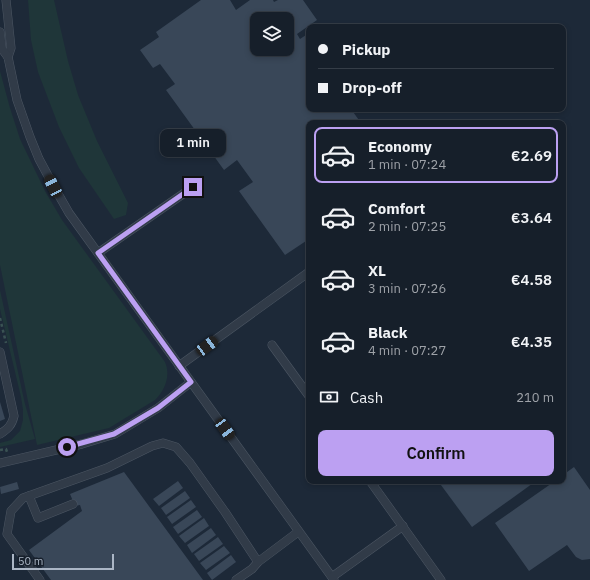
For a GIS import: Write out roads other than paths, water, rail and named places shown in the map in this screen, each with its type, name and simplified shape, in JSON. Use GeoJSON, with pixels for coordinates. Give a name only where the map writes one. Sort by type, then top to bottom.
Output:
{"type":"FeatureCollection","features":[{"type":"Feature","properties":{"kind":"lane"},"geometry":{"type":"LineString","coordinates":[[6,0],[11,48],[8,57]]}},
{"type":"Feature","properties":{"kind":"lane"},"geometry":{"type":"LineString","coordinates":[[0,32],[2,49],[8,57],[17,100],[30,137],[39,159],[69,213],[333,579],[403,526]]}},
{"type":"Feature","properties":{"kind":"lane"},"geometry":{"type":"LineString","coordinates":[[98,253],[193,187]]}},
{"type":"Feature","properties":{"kind":"lane"},"geometry":{"type":"LineString","coordinates":[[179,366],[306,274]]}},
{"type":"Feature","properties":{"kind":"lane"},"geometry":{"type":"LineString","coordinates":[[272,345],[306,392]]}},
{"type":"Feature","properties":{"kind":"lane"},"geometry":{"type":"LineString","coordinates":[[0,352],[14,416],[7,430],[0,434]]}},
{"type":"Feature","properties":{"kind":"lane"},"geometry":{"type":"LineString","coordinates":[[0,463],[82,444],[114,434],[158,408],[191,382]]}},
{"type":"Feature","properties":{"kind":"lane"},"geometry":{"type":"LineString","coordinates":[[40,580],[7,534],[11,511],[23,498],[107,468],[152,446],[163,443],[176,447],[195,470],[258,562]]}},
{"type":"Feature","properties":{"kind":"lane"},"geometry":{"type":"LineString","coordinates":[[372,484],[441,580]]}},
{"type":"Feature","properties":{"kind":"lane"},"geometry":{"type":"LineString","coordinates":[[30,496],[38,518],[73,504]]}},
{"type":"Feature","properties":{"kind":"lane"},"geometry":{"type":"LineString","coordinates":[[236,580],[298,532]]}}]}
